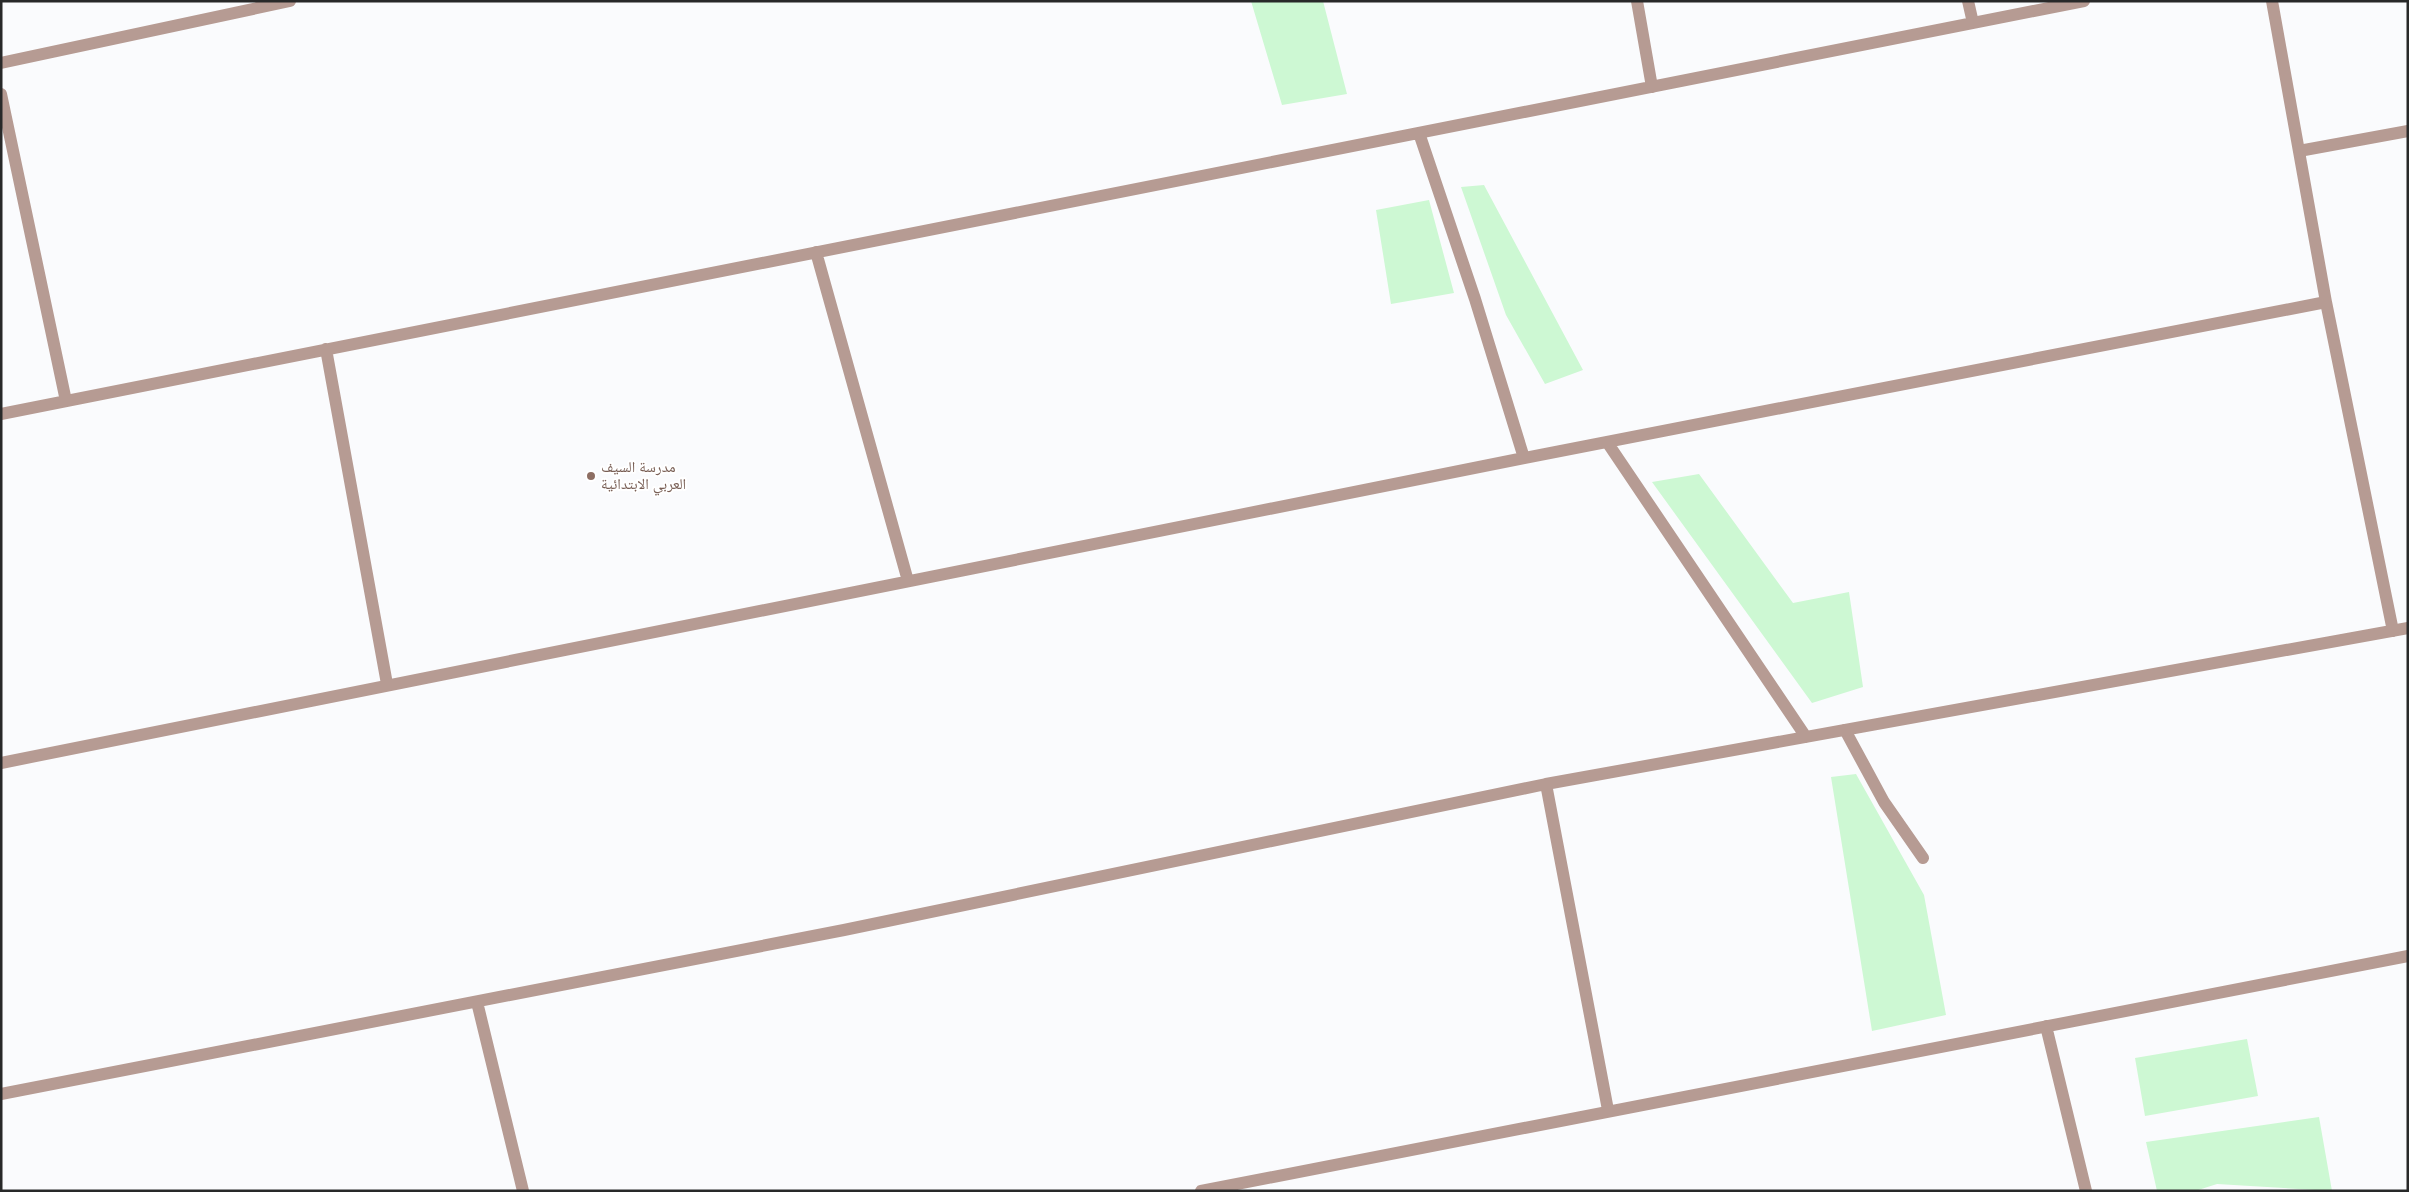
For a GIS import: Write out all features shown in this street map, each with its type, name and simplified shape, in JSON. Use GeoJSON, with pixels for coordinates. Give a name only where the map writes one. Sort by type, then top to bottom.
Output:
{"type":"FeatureCollection","features":[{"type":"Feature","properties":{"kind":"street"},"geometry":{"type":"LineString","coordinates":[[1,63],[290,1]]}},
{"type":"Feature","properties":{"kind":"street"},"geometry":{"type":"LineString","coordinates":[[1637,1],[1652,87]]}},
{"type":"Feature","properties":{"kind":"street"},"geometry":{"type":"LineString","coordinates":[[1968,1],[1973,23]]}},
{"type":"Feature","properties":{"kind":"street"},"geometry":{"type":"LineString","coordinates":[[1,414],[2084,1]]}},
{"type":"Feature","properties":{"kind":"street"},"geometry":{"type":"LineString","coordinates":[[2272,1],[2326,302],[2393,631]]}},
{"type":"Feature","properties":{"kind":"street"},"geometry":{"type":"LineString","coordinates":[[1,94],[66,401]]}},
{"type":"Feature","properties":{"kind":"street"},"geometry":{"type":"LineString","coordinates":[[2299,152],[2408,131]]}},
{"type":"Feature","properties":{"kind":"street"},"geometry":{"type":"LineString","coordinates":[[1419,133],[1475,299],[1524,458]]}},
{"type":"Feature","properties":{"kind":"street"},"geometry":{"type":"LineString","coordinates":[[816,252],[908,581]]}},
{"type":"Feature","properties":{"kind":"street"},"geometry":{"type":"LineString","coordinates":[[1,763],[386,684],[1524,458],[2326,302]]}},
{"type":"Feature","properties":{"kind":"street"},"geometry":{"type":"LineString","coordinates":[[326,349],[386,684]]}},
{"type":"Feature","properties":{"kind":"street"},"geometry":{"type":"LineString","coordinates":[[1607,442],[1806,737]]}},
{"type":"Feature","properties":{"kind":"street"},"geometry":{"type":"LineString","coordinates":[[1,1094],[844,930],[1546,784],[2408,628]]}},
{"type":"Feature","properties":{"kind":"street"},"geometry":{"type":"LineString","coordinates":[[1845,730],[1884,802],[1923,858]]}},
{"type":"Feature","properties":{"kind":"street"},"geometry":{"type":"LineString","coordinates":[[1546,784],[1608,1110]]}},
{"type":"Feature","properties":{"kind":"street"},"geometry":{"type":"LineString","coordinates":[[1201,1191],[1608,1110],[2408,956]]}},
{"type":"Feature","properties":{"kind":"street"},"geometry":{"type":"LineString","coordinates":[[477,1002],[523,1191]]}},
{"type":"Feature","properties":{"kind":"street"},"geometry":{"type":"LineString","coordinates":[[2046,1026],[2086,1191]]}},
{"type":"Feature","properties":{"kind":"green space"},"geometry":{"type":"Polygon","coordinates":[[[1251,1],[1323,1],[1347,94],[1282,105],[1251,1]]]}},
{"type":"Feature","properties":{"kind":"green space"},"geometry":{"type":"Polygon","coordinates":[[[1484,185],[1583,370],[1545,384],[1506,315],[1461,187],[1484,185]]]}},
{"type":"Feature","properties":{"kind":"green space"},"geometry":{"type":"Polygon","coordinates":[[[1429,200],[1454,293],[1391,304],[1376,210],[1429,200]]]}},
{"type":"Feature","properties":{"kind":"green space"},"geometry":{"type":"Polygon","coordinates":[[[1699,474],[1793,603],[1849,592],[1863,687],[1812,703],[1652,482],[1699,474]]]}},
{"type":"Feature","properties":{"kind":"green space"},"geometry":{"type":"Polygon","coordinates":[[[1856,774],[1924,895],[1946,1015],[1872,1031],[1831,777],[1856,774]]]}},
{"type":"Feature","properties":{"kind":"green space"},"geometry":{"type":"Polygon","coordinates":[[[2247,1039],[2258,1096],[2145,1116],[2135,1058],[2247,1039]]]}},
{"type":"Feature","properties":{"kind":"green space"},"geometry":{"type":"Polygon","coordinates":[[[2319,1117],[2332,1191],[2217,1184],[2195,1191],[2157,1191],[2146,1142],[2319,1117]]]}},
{"type":"Feature","properties":{"kind":"place","name":"مدرسة السيف العربي الابتدائية"},"geometry":{"type":"Point","coordinates":[591,476]}}]}
